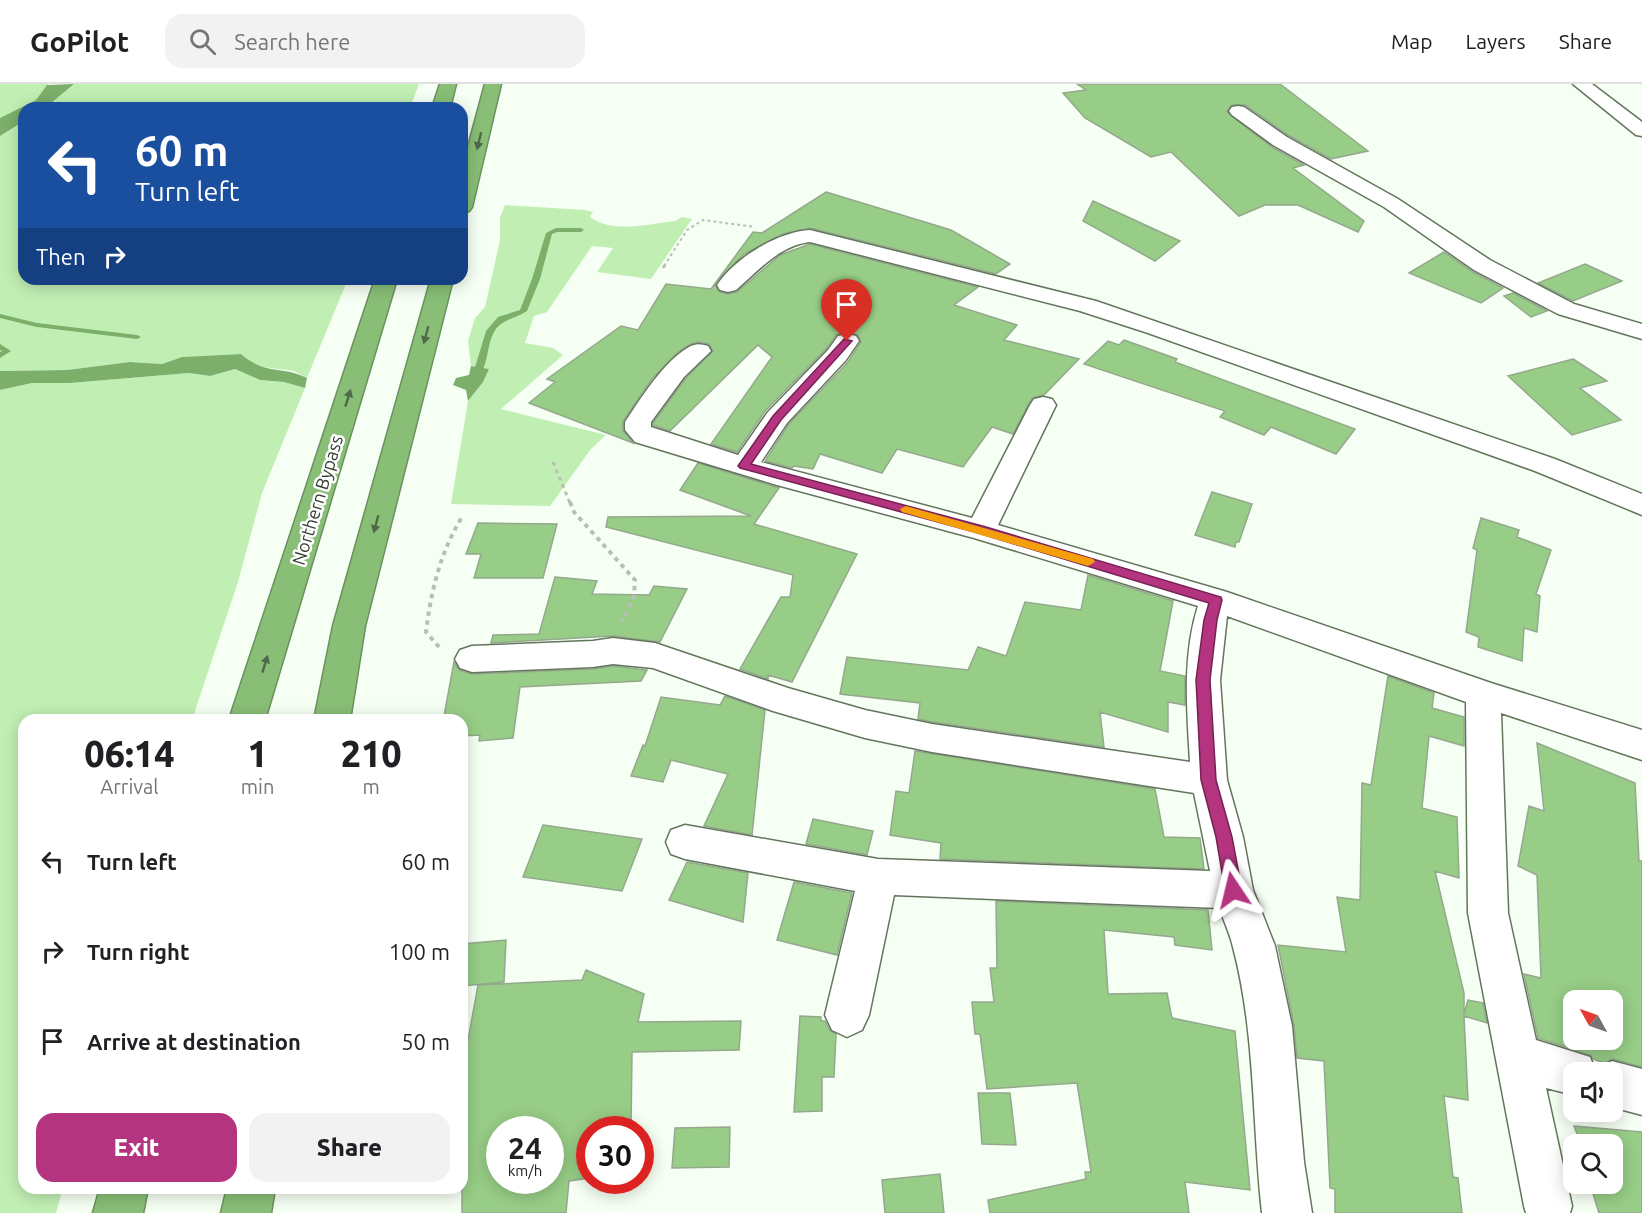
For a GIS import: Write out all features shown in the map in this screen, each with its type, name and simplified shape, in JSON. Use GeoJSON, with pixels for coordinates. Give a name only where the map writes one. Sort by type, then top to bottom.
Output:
{"type":"FeatureCollection","features":[{"type":"Feature","properties":{"kind":"highway"},"geometry":{"type":"LineString","coordinates":[[443,102],[448,84]]}},
{"type":"Feature","properties":{"kind":"highway"},"geometry":{"type":"LineString","coordinates":[[468,183],[493,84]]}},
{"type":"Feature","properties":{"kind":"highway","name":"Northern Bypass"},"geometry":{"type":"LineString","coordinates":[[249,714],[384,285]]}},
{"type":"Feature","properties":{"kind":"highway"},"geometry":{"type":"LineString","coordinates":[[333,714],[349,626],[440,285]]}},
{"type":"Feature","properties":{"kind":"highway"},"geometry":{"type":"LineString","coordinates":[[118,1213],[123,1194]]}},
{"type":"Feature","properties":{"kind":"highway"},"geometry":{"type":"LineString","coordinates":[[246,1213],[250,1194]]}},
{"type":"Feature","properties":{"kind":"street"},"geometry":{"type":"LineString","coordinates":[[1581,84],[1642,131]]}},
{"type":"Feature","properties":{"kind":"street"},"geometry":{"type":"LineString","coordinates":[[1238,111],[1280,141],[1391,203],[1427,229],[1500,274],[1566,309],[1642,332]]}},
{"type":"Feature","properties":{"kind":"street"},"geometry":{"type":"LineString","coordinates":[[728,285],[775,248],[799,236],[810,236],[1088,306],[1144,324],[1545,465],[1642,505]]}},
{"type":"Feature","properties":{"kind":"street"},"geometry":{"type":"LineString","coordinates":[[744,466],[777,418],[847,341]]}},
{"type":"Feature","properties":{"kind":"street"},"geometry":{"type":"LineString","coordinates":[[699,351],[675,372],[654,399],[638,422],[638,430],[657,441],[981,530],[1216,600],[1483,694],[1642,745]]}},
{"type":"Feature","properties":{"kind":"street"},"geometry":{"type":"LineString","coordinates":[[981,530],[1043,405]]}},
{"type":"Feature","properties":{"kind":"street"},"geometry":{"type":"LineString","coordinates":[[1216,600],[1210,620],[1203,680],[1209,780],[1224,837],[1233,890],[1254,946],[1270,1026],[1280,1162],[1287,1213]]}},
{"type":"Feature","properties":{"kind":"street"},"geometry":{"type":"LineString","coordinates":[[472,659],[593,654],[613,651],[655,656],[785,701],[865,724],[932,738],[1209,780]]}},
{"type":"Feature","properties":{"kind":"street"},"geometry":{"type":"LineString","coordinates":[[1483,694],[1488,912],[1548,1206]]}},
{"type":"Feature","properties":{"kind":"street"},"geometry":{"type":"LineString","coordinates":[[685,842],[878,877],[1233,890]]}},
{"type":"Feature","properties":{"kind":"street"},"geometry":{"type":"LineString","coordinates":[[847,1015],[878,877]]}},
{"type":"Feature","properties":{"kind":"street"},"geometry":{"type":"LineString","coordinates":[[1518,1057],[1563,1070]]}},
{"type":"Feature","properties":{"kind":"street"},"geometry":{"type":"LineString","coordinates":[[1623,1087],[1642,1092]]}},
{"type":"Feature","properties":{"kind":"path"},"geometry":{"type":"LineString","coordinates":[[663,267],[687,230],[704,220],[767,228],[799,236]]}},
{"type":"Feature","properties":{"kind":"path"},"geometry":{"type":"LineString","coordinates":[[553,462],[574,512],[635,580],[634,596],[616,635],[613,651]]}},
{"type":"Feature","properties":{"kind":"path"},"geometry":{"type":"LineString","coordinates":[[462,517],[450,534],[436,574],[426,632],[438,647],[454,655],[472,659]]}},
{"type":"Feature","properties":{"kind":"shaded area"},"geometry":{"type":"Polygon","coordinates":[[[0,84],[48,84],[36,100],[18,102],[18,109],[0,118],[0,84]]]}},
{"type":"Feature","properties":{"kind":"shaded area"},"geometry":{"type":"Polygon","coordinates":[[[74,84],[419,84],[412,102],[52,102],[74,84]]]}},
{"type":"Feature","properties":{"kind":"shaded area"},"geometry":{"type":"Polygon","coordinates":[[[74,84],[52,102],[32,102],[47,85],[74,84]]]}},
{"type":"Feature","properties":{"kind":"shaded area"},"geometry":{"type":"Polygon","coordinates":[[[18,109],[18,125],[0,136],[0,118],[18,109]]]}},
{"type":"Feature","properties":{"kind":"shaded area"},"geometry":{"type":"Polygon","coordinates":[[[18,125],[18,285],[346,285],[307,378],[294,371],[256,366],[240,354],[182,357],[162,364],[130,362],[67,370],[0,371],[0,136],[18,125]]]}},
{"type":"Feature","properties":{"kind":"shaded area"},"geometry":{"type":"Polygon","coordinates":[[[505,205],[585,210],[593,212],[590,217],[599,222],[620,227],[675,221],[682,217],[692,219],[651,279],[597,272],[613,248],[592,246],[547,312],[534,316],[525,343],[553,348],[563,355],[501,409],[606,435],[591,449],[550,506],[451,504],[468,401],[483,382],[489,369],[471,366],[468,341],[475,318],[485,307],[500,240],[500,218],[505,205]]]}},
{"type":"Feature","properties":{"kind":"shaded area"},"geometry":{"type":"Polygon","coordinates":[[[241,354],[266,368],[307,378],[305,388],[284,382],[260,380],[235,369],[210,376],[189,373],[70,383],[32,383],[0,390],[0,371],[67,370],[130,362],[162,364],[182,357],[241,354]]]}},
{"type":"Feature","properties":{"kind":"shaded area"},"geometry":{"type":"Polygon","coordinates":[[[471,366],[489,369],[483,382],[468,401],[466,390],[453,385],[456,378],[469,375],[471,366]]]}},
{"type":"Feature","properties":{"kind":"shaded area"},"geometry":{"type":"Polygon","coordinates":[[[235,369],[260,380],[284,382],[305,388],[262,493],[238,582],[194,714],[18,714],[18,1194],[61,1194],[56,1213],[0,1213],[0,390],[32,383],[70,383],[189,373],[210,376],[235,369]]]}},
{"type":"Feature","properties":{"kind":"building"},"geometry":{"type":"Polygon","coordinates":[[[1077,84],[1280,84],[1368,151],[1331,159],[1288,135],[1245,105],[1232,105],[1227,112],[1272,147],[1304,165],[1293,168],[1364,221],[1358,232],[1298,205],[1265,205],[1239,216],[1171,152],[1151,157],[1085,118],[1063,93],[1086,90],[1077,84]]]}},
{"type":"Feature","properties":{"kind":"building"},"geometry":{"type":"Polygon","coordinates":[[[826,192],[951,230],[1010,264],[996,274],[810,228],[783,234],[744,254],[715,284],[718,291],[727,294],[737,292],[780,255],[810,244],[978,287],[954,305],[1017,325],[1004,340],[1079,359],[1044,395],[1032,398],[1013,434],[992,427],[963,467],[897,449],[882,473],[820,454],[813,469],[794,466],[792,468],[765,461],[789,424],[848,362],[861,342],[858,335],[847,332],[836,335],[826,349],[766,410],[737,452],[711,444],[772,357],[758,345],[670,431],[653,425],[653,423],[686,378],[713,351],[709,344],[698,342],[678,352],[652,379],[623,421],[623,431],[633,443],[529,403],[555,382],[547,379],[621,326],[638,330],[666,284],[711,289],[753,232],[762,233],[826,192]]]}},
{"type":"Feature","properties":{"kind":"building"},"geometry":{"type":"Polygon","coordinates":[[[1093,201],[1180,241],[1155,261],[1083,221],[1093,201]]]}},
{"type":"Feature","properties":{"kind":"building"},"geometry":{"type":"Polygon","coordinates":[[[1444,252],[1473,272],[1503,288],[1481,303],[1409,273],[1444,252]]]}},
{"type":"Feature","properties":{"kind":"building"},"geometry":{"type":"Polygon","coordinates":[[[1585,264],[1622,281],[1573,301],[1538,283],[1585,264]]]}},
{"type":"Feature","properties":{"kind":"building"},"geometry":{"type":"Polygon","coordinates":[[[1513,293],[1547,311],[1531,317],[1504,296],[1513,293]]]}},
{"type":"Feature","properties":{"kind":"building"},"geometry":{"type":"Polygon","coordinates":[[[1124,340],[1177,359],[1175,362],[1355,429],[1336,454],[1271,427],[1264,435],[1220,417],[1225,411],[1084,364],[1108,341],[1119,345],[1124,340]]]}},
{"type":"Feature","properties":{"kind":"building"},"geometry":{"type":"Polygon","coordinates":[[[1573,359],[1607,381],[1580,388],[1621,420],[1572,435],[1508,376],[1573,359]]]}},
{"type":"Feature","properties":{"kind":"building"},"geometry":{"type":"Polygon","coordinates":[[[698,463],[779,488],[754,524],[857,554],[792,682],[768,675],[768,679],[740,669],[781,597],[790,597],[793,575],[606,527],[608,517],[751,516],[680,490],[698,463]]]}},
{"type":"Feature","properties":{"kind":"building"},"geometry":{"type":"Polygon","coordinates":[[[1212,492],[1252,504],[1239,542],[1236,542],[1235,547],[1195,535],[1212,492]]]}},
{"type":"Feature","properties":{"kind":"building"},"geometry":{"type":"Polygon","coordinates":[[[1481,518],[1519,530],[1517,537],[1551,550],[1536,594],[1540,596],[1537,632],[1524,628],[1522,661],[1478,647],[1479,637],[1466,632],[1477,550],[1473,548],[1481,518]]]}},
{"type":"Feature","properties":{"kind":"building"},"geometry":{"type":"Polygon","coordinates":[[[478,523],[557,524],[543,578],[474,578],[481,554],[466,554],[478,523]]]}},
{"type":"Feature","properties":{"kind":"building"},"geometry":{"type":"Polygon","coordinates":[[[1088,575],[1173,601],[1160,671],[1185,676],[1185,705],[1168,702],[1168,732],[1100,712],[1104,747],[932,722],[918,719],[920,703],[840,694],[847,657],[968,670],[978,647],[1006,656],[1025,602],[1081,610],[1088,575]]]}},
{"type":"Feature","properties":{"kind":"building"},"geometry":{"type":"Polygon","coordinates":[[[555,577],[597,581],[592,594],[649,595],[654,586],[687,589],[660,642],[613,636],[491,643],[493,635],[539,634],[555,577]]]}},
{"type":"Feature","properties":{"kind":"building"},"geometry":{"type":"Polygon","coordinates":[[[454,662],[459,670],[472,674],[593,669],[613,666],[647,670],[641,681],[520,687],[513,738],[479,741],[480,735],[468,736],[468,714],[444,714],[454,662]]]}},
{"type":"Feature","properties":{"kind":"building"},"geometry":{"type":"Polygon","coordinates":[[[1388,676],[1434,693],[1432,708],[1464,717],[1464,746],[1429,736],[1422,808],[1457,817],[1459,878],[1435,871],[1464,993],[1464,1014],[1468,1000],[1483,1003],[1487,1023],[1464,1016],[1468,1100],[1444,1096],[1453,1177],[1458,1178],[1462,1213],[1335,1213],[1335,1189],[1330,1188],[1324,1061],[1297,1058],[1294,1026],[1278,945],[1346,952],[1337,897],[1360,900],[1362,783],[1371,785],[1388,676]]]}},
{"type":"Feature","properties":{"kind":"building"},"geometry":{"type":"Polygon","coordinates":[[[725,696],[765,710],[752,835],[704,826],[728,774],[671,760],[663,782],[631,776],[643,745],[645,746],[661,697],[720,705],[725,696]]]}},
{"type":"Feature","properties":{"kind":"building"},"geometry":{"type":"Polygon","coordinates":[[[1537,743],[1635,783],[1639,861],[1642,861],[1642,1067],[1613,1059],[1601,1062],[1593,1059],[1591,1055],[1575,1050],[1623,1050],[1623,990],[1563,990],[1563,1046],[1538,1038],[1524,974],[1541,978],[1537,875],[1518,866],[1529,806],[1544,811],[1537,743]]]}},
{"type":"Feature","properties":{"kind":"building"},"geometry":{"type":"Polygon","coordinates":[[[915,751],[1155,789],[1164,837],[1200,838],[1204,869],[940,859],[941,843],[890,835],[896,791],[909,793],[915,751]]]}},
{"type":"Feature","properties":{"kind":"building"},"geometry":{"type":"Polygon","coordinates":[[[813,819],[873,831],[867,855],[806,844],[813,819]]]}},
{"type":"Feature","properties":{"kind":"building"},"geometry":{"type":"Polygon","coordinates":[[[543,825],[642,839],[622,891],[523,877],[543,825]]]}},
{"type":"Feature","properties":{"kind":"building"},"geometry":{"type":"Polygon","coordinates":[[[687,862],[748,873],[743,922],[669,900],[687,862]]]}},
{"type":"Feature","properties":{"kind":"building"},"geometry":{"type":"Polygon","coordinates":[[[794,882],[852,893],[837,955],[777,940],[794,882]]]}},
{"type":"Feature","properties":{"kind":"building"},"geometry":{"type":"Polygon","coordinates":[[[996,901],[1208,910],[1212,950],[1175,945],[1174,937],[1104,930],[1108,994],[1167,993],[1172,1018],[1235,1031],[1250,1190],[1185,1182],[1189,1213],[990,1213],[988,1200],[1086,1179],[1085,1172],[1091,1172],[1077,1083],[987,1089],[980,1034],[975,1034],[972,1002],[994,1002],[990,968],[997,968],[996,901]]]}},
{"type":"Feature","properties":{"kind":"building"},"geometry":{"type":"Polygon","coordinates":[[[506,940],[504,982],[468,985],[468,943],[506,940]]]}},
{"type":"Feature","properties":{"kind":"building"},"geometry":{"type":"Polygon","coordinates":[[[586,970],[644,994],[638,1022],[741,1021],[739,1050],[632,1052],[631,1116],[576,1116],[576,1180],[569,1181],[566,1213],[462,1213],[462,1194],[468,1194],[468,1040],[478,985],[582,980],[586,970]]]}},
{"type":"Feature","properties":{"kind":"building"},"geometry":{"type":"Polygon","coordinates":[[[800,1016],[821,1017],[821,1021],[825,1021],[830,1031],[836,1034],[834,1077],[822,1077],[822,1111],[794,1112],[800,1016]]]}},
{"type":"Feature","properties":{"kind":"building"},"geometry":{"type":"Polygon","coordinates":[[[978,1093],[1010,1093],[1016,1145],[982,1144],[978,1093]]]}},
{"type":"Feature","properties":{"kind":"building"},"geometry":{"type":"Polygon","coordinates":[[[1574,1126],[1642,1132],[1642,1213],[1599,1213],[1593,1194],[1623,1194],[1623,1134],[1577,1134],[1574,1126]]]}},
{"type":"Feature","properties":{"kind":"building"},"geometry":{"type":"Polygon","coordinates":[[[730,1127],[729,1167],[672,1168],[675,1128],[730,1127]]]}},
{"type":"Feature","properties":{"kind":"building"},"geometry":{"type":"Polygon","coordinates":[[[940,1174],[944,1213],[885,1213],[882,1180],[940,1174]]]}},
{"type":"Feature","properties":{"kind":"waterway"},"geometry":{"type":"LineString","coordinates":[[472,378],[477,375],[489,333],[501,319],[523,311],[536,279],[549,233],[556,230],[581,230]]}},
{"type":"Feature","properties":{"kind":"waterway"},"geometry":{"type":"LineString","coordinates":[[0,316],[37,325],[137,337]]}},
{"type":"Feature","properties":{"kind":"waterway"},"geometry":{"type":"LineString","coordinates":[[0,346],[7,351],[0,356]]}},
{"type":"Feature","properties":{"kind":"slow traffic"},"geometry":{"type":"LineString","coordinates":[[906,509],[1088,562]]}},
{"type":"Feature","properties":{"kind":"route"},"geometry":{"type":"LineString","coordinates":[[847,341],[837,355],[777,418],[744,466],[981,530],[1216,600],[1210,620],[1208,654],[1203,680],[1209,780],[1224,837],[1233,890]]}}]}
